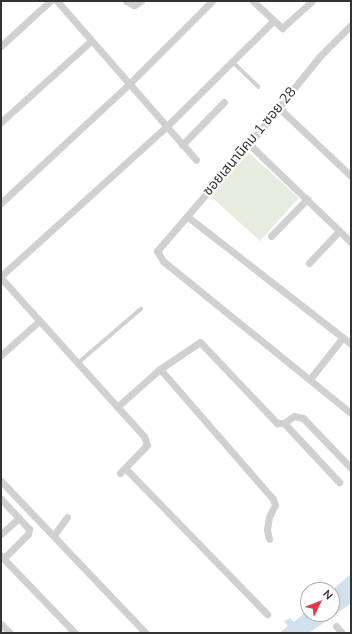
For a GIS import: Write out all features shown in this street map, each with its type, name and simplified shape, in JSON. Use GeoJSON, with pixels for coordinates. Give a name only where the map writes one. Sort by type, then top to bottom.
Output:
{"type":"FeatureCollection","features":[{"type":"Feature","properties":{"kind":"street"},"geometry":{"type":"LineString","coordinates":[[1,46],[50,1]]}},
{"type":"Feature","properties":{"kind":"street"},"geometry":{"type":"LineString","coordinates":[[56,1],[90,42],[196,160]]}},
{"type":"Feature","properties":{"kind":"street"},"geometry":{"type":"LineString","coordinates":[[126,1],[134,5],[140,2]]}},
{"type":"Feature","properties":{"kind":"street"},"geometry":{"type":"LineString","coordinates":[[1,204],[128,85],[212,1]]}},
{"type":"Feature","properties":{"kind":"street"},"geometry":{"type":"LineString","coordinates":[[253,1],[272,21],[279,27],[284,28],[312,1]]}},
{"type":"Feature","properties":{"kind":"street"},"geometry":{"type":"LineString","coordinates":[[267,614],[123,470],[142,453],[147,445],[146,439],[77,364],[1,277],[166,127],[272,21]]}},
{"type":"Feature","properties":{"kind":"street","name":"ซอยเสนานิคม 1 ซอย 28"},"geometry":{"type":"LineString","coordinates":[[310,379],[163,261],[157,251],[188,217],[320,56],[351,25]]}},
{"type":"Feature","properties":{"kind":"street"},"geometry":{"type":"LineString","coordinates":[[1,122],[90,42]]}},
{"type":"Feature","properties":{"kind":"street"},"geometry":{"type":"LineString","coordinates":[[182,145],[224,102]]}},
{"type":"Feature","properties":{"kind":"street"},"geometry":{"type":"LineString","coordinates":[[278,107],[351,176]]}},
{"type":"Feature","properties":{"kind":"street"},"geometry":{"type":"LineString","coordinates":[[249,144],[351,242]]}},
{"type":"Feature","properties":{"kind":"street"},"geometry":{"type":"LineString","coordinates":[[271,236],[307,199]]}},
{"type":"Feature","properties":{"kind":"street"},"geometry":{"type":"LineString","coordinates":[[188,217],[351,344]]}},
{"type":"Feature","properties":{"kind":"street"},"geometry":{"type":"LineString","coordinates":[[308,263],[340,231]]}},
{"type":"Feature","properties":{"kind":"street"},"geometry":{"type":"LineString","coordinates":[[1,355],[39,321]]}},
{"type":"Feature","properties":{"kind":"street"},"geometry":{"type":"LineString","coordinates":[[343,337],[310,379],[351,413]]}},
{"type":"Feature","properties":{"kind":"street"},"geometry":{"type":"LineString","coordinates":[[117,407],[160,369],[200,342],[277,423],[284,423],[294,416],[303,418],[351,468]]}},
{"type":"Feature","properties":{"kind":"street"},"geometry":{"type":"LineString","coordinates":[[160,369],[273,499],[275,505],[269,517],[267,530],[269,539]]}},
{"type":"Feature","properties":{"kind":"street"},"geometry":{"type":"LineString","coordinates":[[284,423],[340,482]]}},
{"type":"Feature","properties":{"kind":"street"},"geometry":{"type":"LineString","coordinates":[[1,480],[146,633]]}},
{"type":"Feature","properties":{"kind":"street"},"geometry":{"type":"LineString","coordinates":[[1,499],[29,529],[28,534],[4,556],[76,633]]}},
{"type":"Feature","properties":{"kind":"street"},"geometry":{"type":"LineString","coordinates":[[54,536],[67,517]]}},
{"type":"Feature","properties":{"kind":"street"},"geometry":{"type":"LineString","coordinates":[[1,534],[19,518]]}},
{"type":"Feature","properties":{"kind":"street"},"geometry":{"type":"LineString","coordinates":[[1,624],[10,633]]}},
{"type":"Feature","properties":{"kind":"street"},"geometry":{"type":"LineString","coordinates":[[336,626],[342,633]]}},
{"type":"Feature","properties":{"kind":"lane"},"geometry":{"type":"LineString","coordinates":[[232,61],[259,87]]}},
{"type":"Feature","properties":{"kind":"lane"},"geometry":{"type":"LineString","coordinates":[[77,364],[141,309]]}},
{"type":"Feature","properties":{"kind":"shaded area"},"geometry":{"type":"Polygon","coordinates":[[[249,153],[299,198],[260,241],[210,196],[249,153]]]}},
{"type":"Feature","properties":{"kind":"water"},"geometry":{"type":"Polygon","coordinates":[[[351,574],[351,603],[340,611],[340,583],[351,574]]]}},
{"type":"Feature","properties":{"kind":"water"},"geometry":{"type":"Polygon","coordinates":[[[300,617],[300,622],[325,622],[309,633],[279,633],[288,626],[284,621],[290,618],[294,622],[300,617]]]}}]}
